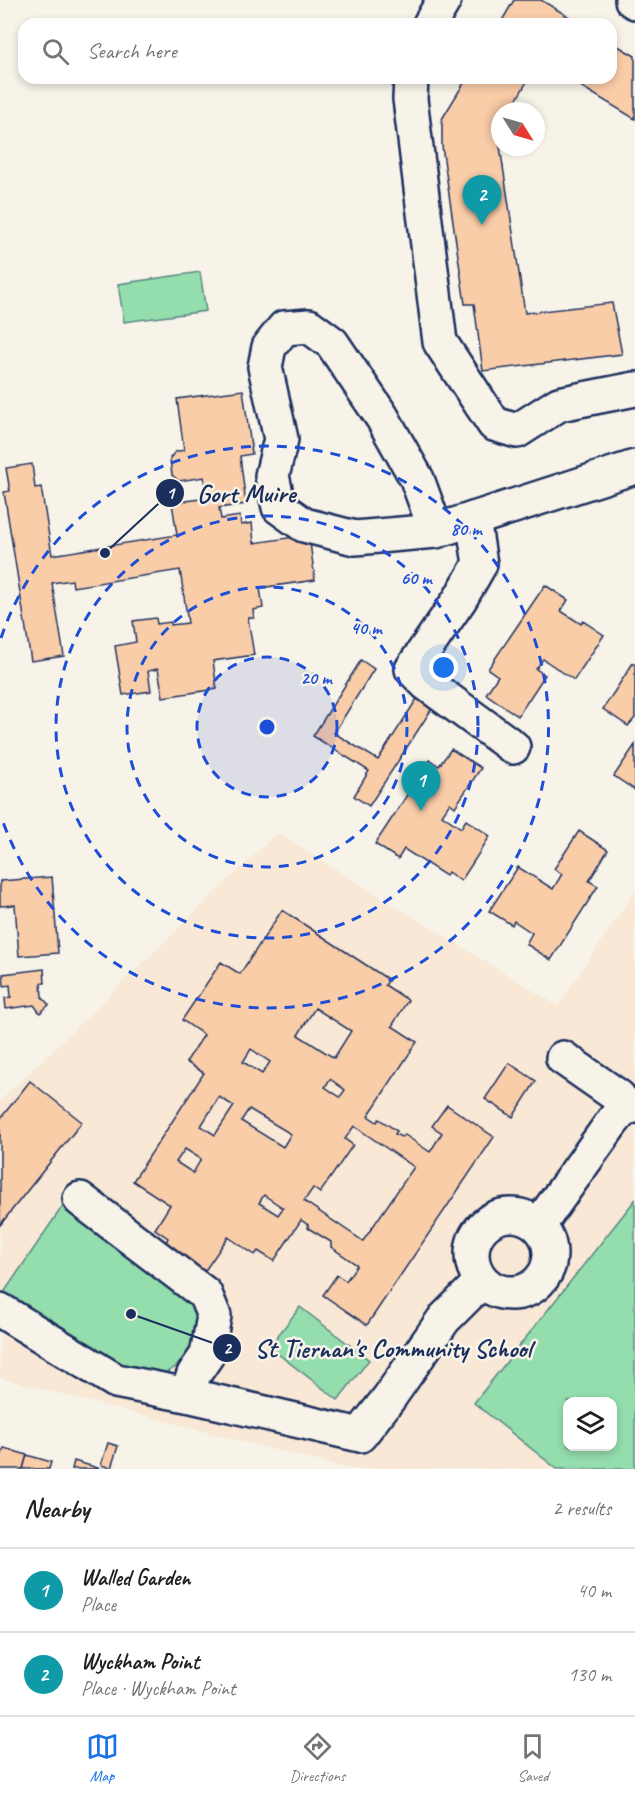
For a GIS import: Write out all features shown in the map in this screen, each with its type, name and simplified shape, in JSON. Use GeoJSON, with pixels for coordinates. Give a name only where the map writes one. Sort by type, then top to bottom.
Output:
{"type":"FeatureCollection","features":[{"type":"Feature","properties":{"kind":"street"},"geometry":{"type":"LineString","coordinates":[[434,18],[444,0]]}},
{"type":"Feature","properties":{"kind":"street"},"geometry":{"type":"LineString","coordinates":[[411,84],[410,99],[440,342],[494,424],[517,431],[559,404],[635,390]]}},
{"type":"Feature","properties":{"kind":"street"},"geometry":{"type":"LineString","coordinates":[[436,531],[417,479],[382,417],[332,343],[309,326],[284,328],[269,346],[265,367],[281,439],[272,476],[279,507],[304,525],[355,538],[436,531],[635,467]]}},
{"type":"Feature","properties":{"kind":"street"},"geometry":{"type":"LineString","coordinates":[[473,519],[480,564],[460,599],[412,669],[427,684],[513,747]]}},
{"type":"Feature","properties":{"kind":"street"},"geometry":{"type":"LineString","coordinates":[[539,1225],[629,1107],[619,1097],[563,1058]]}},
{"type":"Feature","properties":{"kind":"street"},"geometry":{"type":"LineString","coordinates":[[80,1199],[205,1294],[214,1316],[207,1355],[194,1374],[187,1395]]}},
{"type":"Feature","properties":{"kind":"street"},"geometry":{"type":"LineString","coordinates":[[514,1214],[528,1217],[539,1225],[547,1236],[551,1260],[547,1272],[539,1282],[529,1290],[504,1293],[482,1281],[475,1269],[472,1256],[473,1243],[479,1230],[489,1221],[501,1215],[514,1214]]}},
{"type":"Feature","properties":{"kind":"street"},"geometry":{"type":"LineString","coordinates":[[0,1310],[116,1381],[187,1395],[360,1436],[444,1319],[482,1281]]}},
{"type":"Feature","properties":{"kind":"shaded area"},"geometry":{"type":"Polygon","coordinates":[[[277,833],[558,1006],[635,891],[635,1469],[348,1469],[0,1378],[0,1101],[277,833]]]}},
{"type":"Feature","properties":{"kind":"green space"},"geometry":{"type":"Polygon","coordinates":[[[200,272],[206,311],[124,322],[118,284],[200,272]]]}},
{"type":"Feature","properties":{"kind":"green space"},"geometry":{"type":"Polygon","coordinates":[[[635,1200],[635,1469],[557,1469],[474,1403],[635,1200]]]}},
{"type":"Feature","properties":{"kind":"green space"},"geometry":{"type":"Polygon","coordinates":[[[64,1204],[179,1282],[192,1301],[199,1326],[192,1345],[180,1364],[163,1375],[118,1372],[3,1294],[64,1204]]]}},
{"type":"Feature","properties":{"kind":"green space"},"geometry":{"type":"Polygon","coordinates":[[[300,1307],[369,1360],[338,1400],[269,1347],[300,1307]]]}},
{"type":"Feature","properties":{"kind":"building"},"geometry":{"type":"Polygon","coordinates":[[[514,0],[541,0],[571,18],[504,18],[514,0]]]}},
{"type":"Feature","properties":{"kind":"building"},"geometry":{"type":"Polygon","coordinates":[[[617,46],[635,56],[635,119],[577,84],[617,84],[617,46]]]}},
{"type":"Feature","properties":{"kind":"building"},"geometry":{"type":"Polygon","coordinates":[[[463,84],[526,84],[515,102],[491,102],[491,156],[501,156],[525,313],[612,303],[622,354],[483,371],[474,304],[465,304],[442,146],[442,119],[463,84]]]}},
{"type":"Feature","properties":{"kind":"building"},"geometry":{"type":"Polygon","coordinates":[[[243,390],[252,454],[240,456],[246,504],[219,508],[221,519],[240,516],[241,525],[252,523],[254,543],[309,535],[315,580],[260,588],[263,608],[253,610],[254,618],[248,618],[254,655],[213,661],[217,689],[163,697],[158,669],[148,671],[151,691],[123,695],[115,646],[136,642],[133,621],[156,618],[157,624],[188,623],[180,570],[73,587],[72,580],[52,583],[64,656],[31,661],[4,492],[10,491],[6,468],[32,464],[35,488],[41,487],[52,555],[177,535],[172,503],[207,498],[204,477],[179,481],[172,475],[170,458],[175,452],[184,450],[177,399],[243,390]]]}},
{"type":"Feature","properties":{"kind":"building"},"geometry":{"type":"Polygon","coordinates":[[[545,585],[568,600],[561,611],[581,624],[583,621],[604,635],[574,680],[543,659],[536,669],[545,675],[518,716],[486,694],[498,676],[488,669],[545,585]]]}},
{"type":"Feature","properties":{"kind":"building"},"geometry":{"type":"Polygon","coordinates":[[[361,660],[374,669],[334,733],[378,760],[418,697],[433,707],[369,806],[354,796],[369,771],[313,736],[361,660]]]}},
{"type":"Feature","properties":{"kind":"building"},"geometry":{"type":"Polygon","coordinates":[[[633,663],[635,665],[635,718],[628,726],[603,709],[633,663]]]}},
{"type":"Feature","properties":{"kind":"building"},"geometry":{"type":"Polygon","coordinates":[[[635,745],[635,790],[614,776],[635,745]]]}},
{"type":"Feature","properties":{"kind":"building"},"geometry":{"type":"Polygon","coordinates":[[[451,749],[481,768],[455,807],[450,803],[442,815],[461,828],[466,820],[490,836],[461,881],[448,872],[446,876],[404,849],[398,859],[375,844],[430,760],[439,766],[451,749]]]}},
{"type":"Feature","properties":{"kind":"building"},"geometry":{"type":"Polygon","coordinates":[[[579,831],[608,850],[589,881],[598,886],[551,960],[526,944],[532,933],[514,921],[512,925],[489,911],[518,867],[553,889],[562,874],[554,869],[579,831]]]}},
{"type":"Feature","properties":{"kind":"building"},"geometry":{"type":"Polygon","coordinates":[[[52,877],[58,953],[19,956],[15,905],[0,906],[0,881],[52,877]]]}},
{"type":"Feature","properties":{"kind":"building"},"geometry":{"type":"Polygon","coordinates":[[[282,910],[389,980],[385,985],[408,1000],[392,1026],[417,1042],[368,1116],[377,1122],[379,1119],[397,1131],[395,1134],[401,1137],[405,1135],[430,1152],[442,1133],[432,1126],[447,1105],[494,1137],[367,1325],[323,1295],[337,1275],[346,1281],[357,1265],[331,1247],[331,1242],[308,1228],[308,1225],[301,1220],[274,1261],[258,1251],[255,1255],[228,1237],[204,1272],[164,1246],[168,1238],[155,1229],[170,1205],[133,1181],[204,1073],[186,1062],[204,1035],[182,1020],[221,962],[240,974],[282,910]],[[315,1008],[298,1035],[334,1058],[351,1031],[315,1008]],[[251,1049],[243,1062],[262,1074],[270,1062],[251,1049]],[[330,1079],[325,1087],[340,1097],[345,1090],[330,1079]],[[219,1097],[201,1126],[215,1135],[234,1106],[219,1097]],[[249,1109],[241,1121],[283,1147],[291,1134],[249,1109]],[[354,1126],[345,1139],[353,1145],[320,1193],[313,1188],[304,1201],[363,1241],[414,1167],[354,1126]],[[185,1149],[176,1162],[193,1173],[201,1159],[185,1149]],[[264,1195],[259,1203],[278,1215],[283,1208],[264,1195]]]}},
{"type":"Feature","properties":{"kind":"building"},"geometry":{"type":"Polygon","coordinates":[[[44,969],[45,983],[41,983],[42,997],[49,1005],[40,1013],[34,1005],[6,1009],[5,998],[11,997],[10,985],[4,986],[3,974],[44,969]]]}},
{"type":"Feature","properties":{"kind":"building"},"geometry":{"type":"Polygon","coordinates":[[[509,1063],[536,1081],[513,1117],[485,1099],[509,1063]]]}},
{"type":"Feature","properties":{"kind":"building"},"geometry":{"type":"Polygon","coordinates":[[[30,1081],[82,1122],[0,1225],[0,1119],[30,1081]]]}},
{"type":"Feature","properties":{"kind":"building"},"geometry":{"type":"Polygon","coordinates":[[[108,1443],[118,1446],[111,1468],[101,1465],[108,1443]]]}},
{"type":"Feature","properties":{"kind":"building"},"geometry":{"type":"Polygon","coordinates":[[[4,1448],[27,1455],[23,1469],[0,1469],[4,1448]]]}},
{"type":"Feature","properties":{"kind":"building"},"geometry":{"type":"Polygon","coordinates":[[[27,1455],[51,1462],[49,1469],[23,1469],[27,1455]]]}},
{"type":"Feature","properties":{"kind":"building"},"geometry":{"type":"Polygon","coordinates":[[[74,1461],[101,1469],[72,1469],[74,1461]]]}},
{"type":"Feature","properties":{"kind":"place","name":"Wyckham Point"},"geometry":{"type":"Point","coordinates":[482,225]}},
{"type":"Feature","properties":{"kind":"place","name":"Gort Muire"},"geometry":{"type":"Point","coordinates":[105,553]}},
{"type":"Feature","properties":{"kind":"place","name":"Walled Garden"},"geometry":{"type":"Point","coordinates":[421,811]}},
{"type":"Feature","properties":{"kind":"place","name":"St Tiernan's Community School"},"geometry":{"type":"Point","coordinates":[131,1314]}}]}
